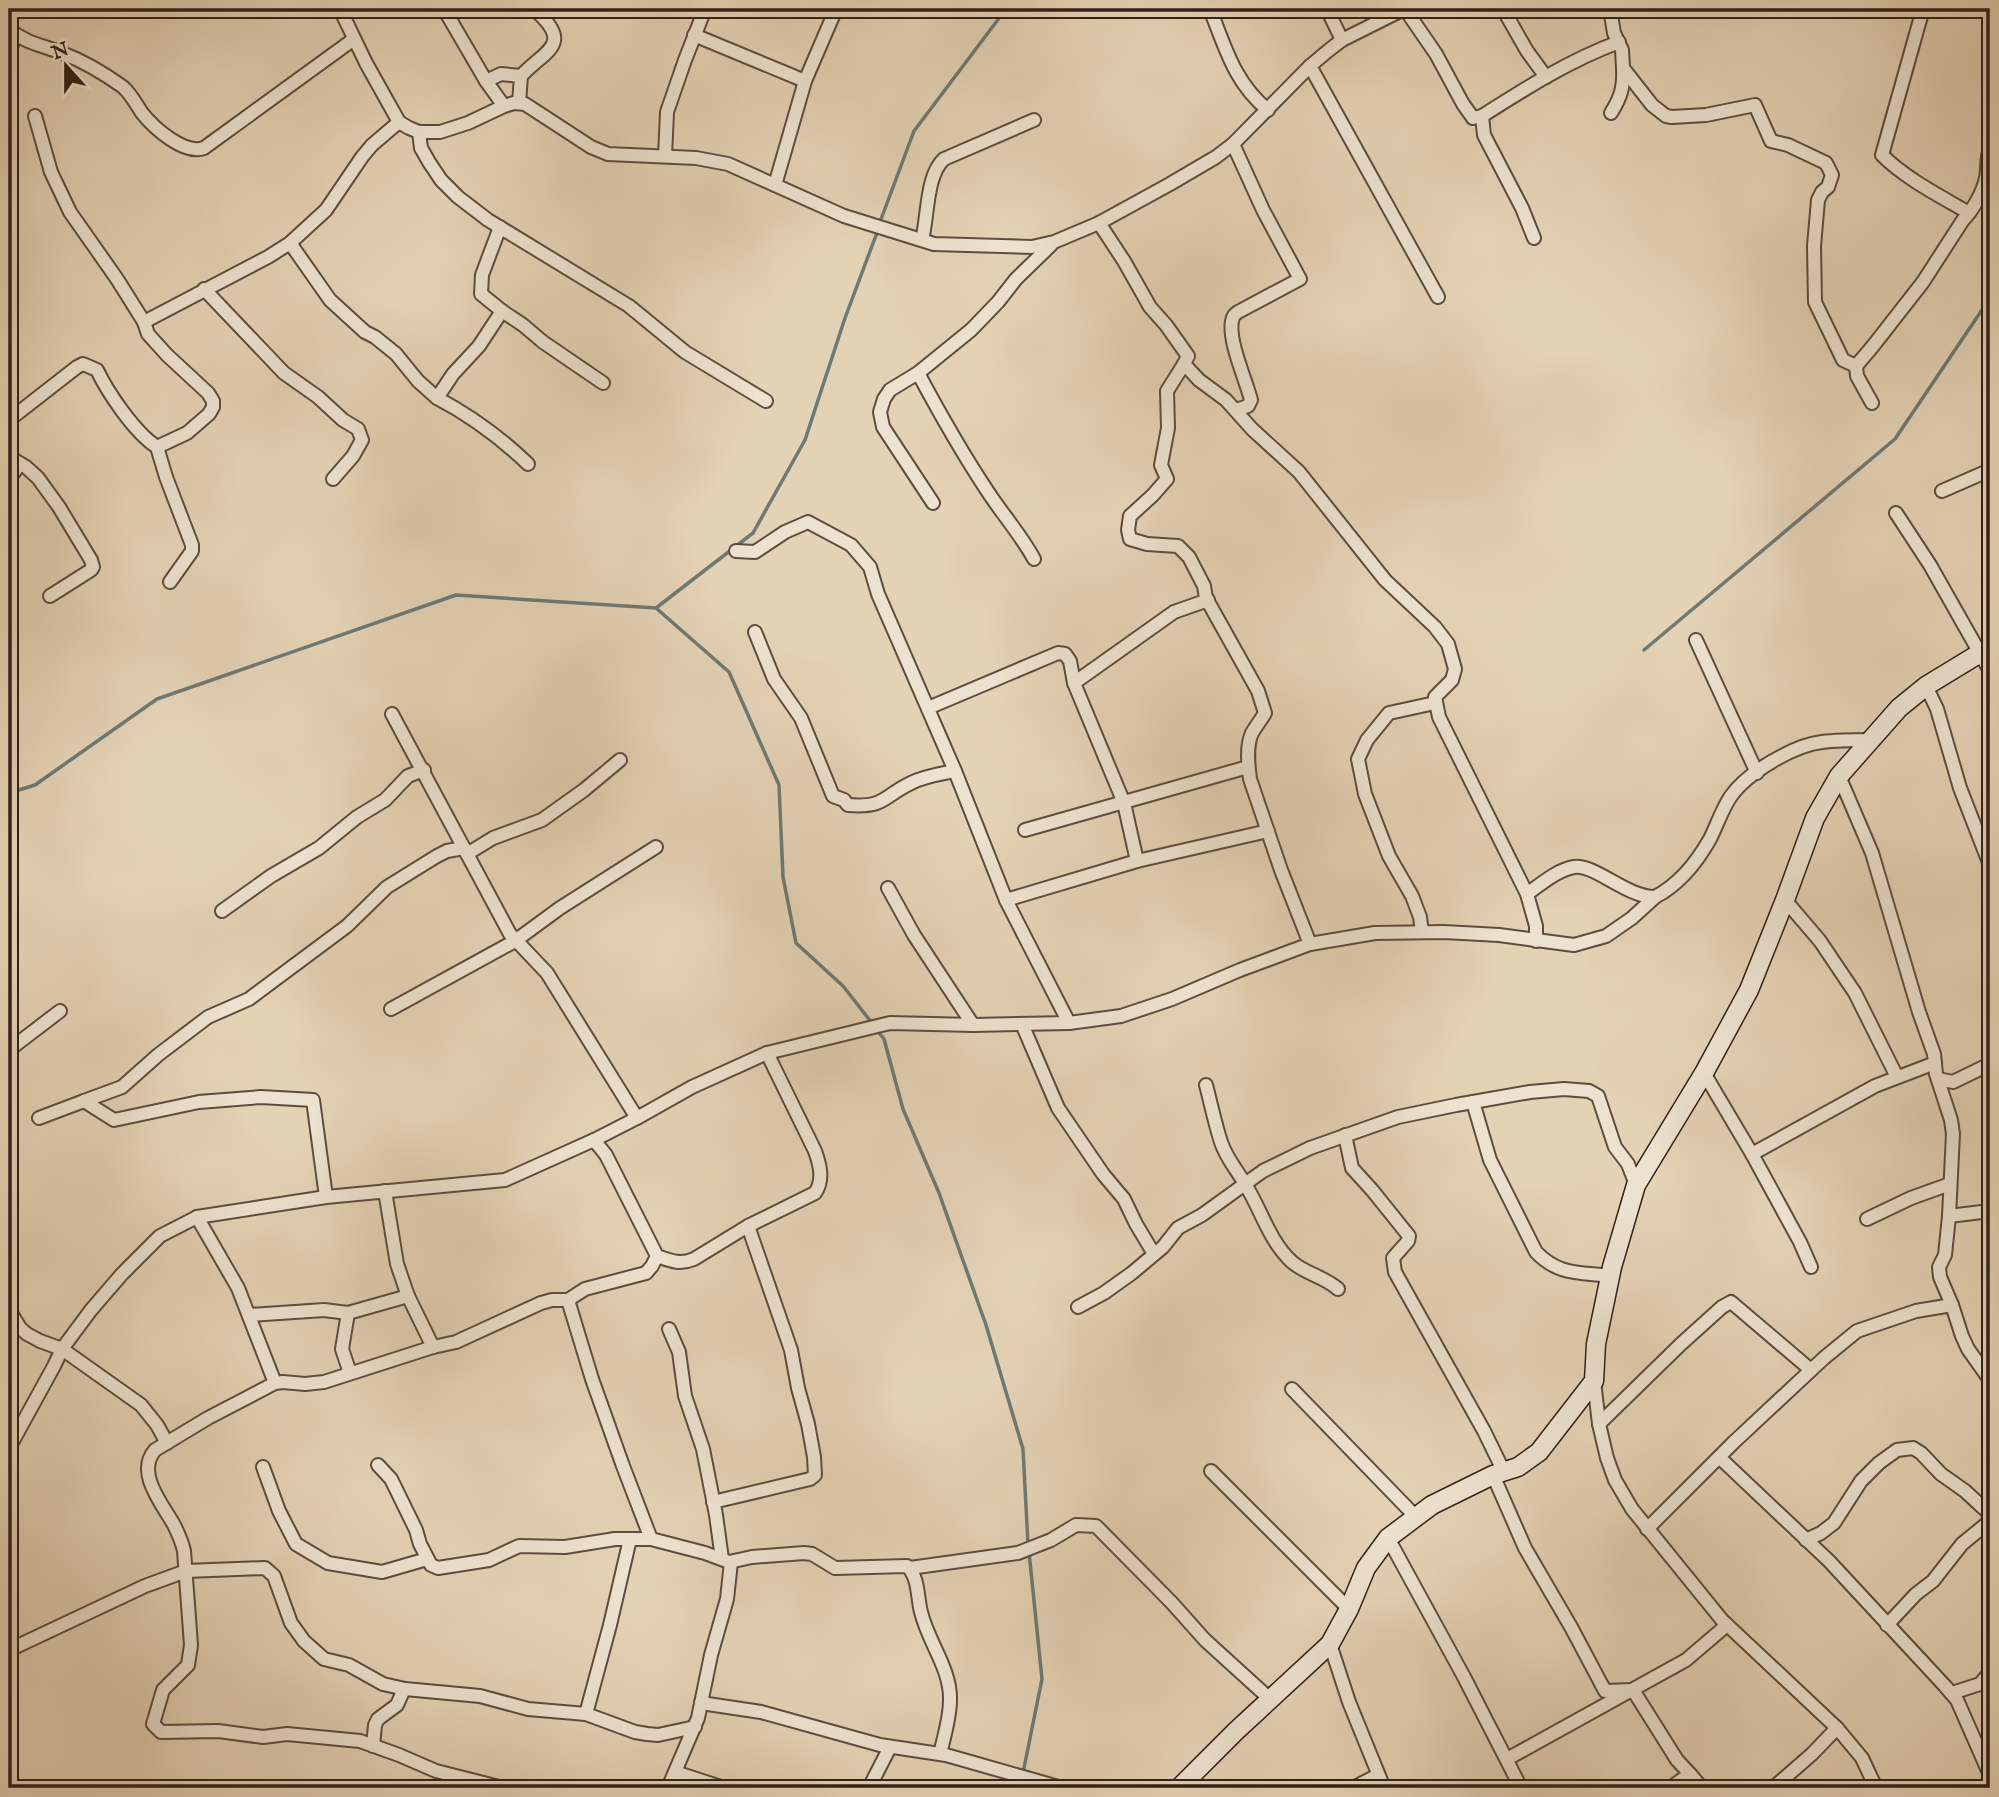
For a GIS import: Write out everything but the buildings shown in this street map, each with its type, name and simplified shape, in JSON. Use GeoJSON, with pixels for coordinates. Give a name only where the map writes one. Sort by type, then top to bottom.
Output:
{"type":"FeatureCollection","features":[{"type":"Feature","properties":{"kind":"street"},"geometry":{"type":"LineString","coordinates":[[340,9],[399,122],[419,132],[440,132],[468,123],[504,106],[525,104],[591,147],[608,154],[695,158],[729,164],[844,216],[934,244],[963,247],[1032,247],[1054,242],[1099,223],[1216,157],[1233,144],[1310,66],[1342,40],[1404,9],[1436,54],[1474,118],[1482,116],[1592,52],[1619,42]]}},
{"type":"Feature","properties":{"kind":"street"},"geometry":{"type":"LineString","coordinates":[[444,9],[486,81],[504,106]]}},
{"type":"Feature","properties":{"kind":"street"},"geometry":{"type":"LineString","coordinates":[[486,81],[501,74],[521,76],[547,55],[554,43],[552,30],[546,19],[534,9]]}},
{"type":"Feature","properties":{"kind":"street"},"geometry":{"type":"LineString","coordinates":[[665,156],[667,112],[705,9]]}},
{"type":"Feature","properties":{"kind":"street"},"geometry":{"type":"LineString","coordinates":[[775,185],[805,81],[836,9]]}},
{"type":"Feature","properties":{"kind":"street"},"geometry":{"type":"LineString","coordinates":[[1210,9],[1230,61],[1253,98],[1268,110]]}},
{"type":"Feature","properties":{"kind":"street"},"geometry":{"type":"LineString","coordinates":[[1327,9],[1342,40]]}},
{"type":"Feature","properties":{"kind":"street"},"geometry":{"type":"LineString","coordinates":[[1503,9],[1527,51],[1546,77]]}},
{"type":"Feature","properties":{"kind":"street"},"geometry":{"type":"LineString","coordinates":[[1610,9],[1614,33],[1622,50],[1624,84],[1621,97],[1611,113]]}},
{"type":"Feature","properties":{"kind":"street"},"geometry":{"type":"LineString","coordinates":[[1923,9],[1882,155],[1929,190],[1969,214]]}},
{"type":"Feature","properties":{"kind":"street"},"geometry":{"type":"LineString","coordinates":[[9,49],[13,32],[30,43],[76,60],[122,86],[144,116],[177,144],[197,150],[204,148],[261,108],[354,39]]}},
{"type":"Feature","properties":{"kind":"street"},"geometry":{"type":"LineString","coordinates":[[694,35],[805,81]]}},
{"type":"Feature","properties":{"kind":"street"},"geometry":{"type":"LineString","coordinates":[[1310,66],[1438,297]]}},
{"type":"Feature","properties":{"kind":"street"},"geometry":{"type":"LineString","coordinates":[[1623,68],[1652,105],[1666,116],[1706,115],[1755,105],[1771,141],[1788,145],[1826,163],[1832,175],[1828,187],[1818,200],[1814,246],[1815,302],[1843,360],[1856,366]]}},
{"type":"Feature","properties":{"kind":"street"},"geometry":{"type":"LineString","coordinates":[[519,103],[521,76]]}},
{"type":"Feature","properties":{"kind":"street"},"geometry":{"type":"LineString","coordinates":[[35,116],[51,172],[70,212],[117,279],[144,322],[148,334],[213,401],[209,414],[187,433],[157,447]]}},
{"type":"Feature","properties":{"kind":"street"},"geometry":{"type":"LineString","coordinates":[[1482,116],[1484,135],[1535,238]]}},
{"type":"Feature","properties":{"kind":"street"},"geometry":{"type":"LineString","coordinates":[[922,240],[933,177],[938,164],[1034,120]]}},
{"type":"Feature","properties":{"kind":"street"},"geometry":{"type":"LineString","coordinates":[[144,322],[290,243],[326,210],[362,156],[399,122]]}},
{"type":"Feature","properties":{"kind":"street"},"geometry":{"type":"LineString","coordinates":[[419,132],[421,148],[441,180],[458,197],[500,227],[629,306],[685,352],[766,401]]}},
{"type":"Feature","properties":{"kind":"street"},"geometry":{"type":"LineString","coordinates":[[1233,144],[1263,210],[1300,279],[1238,312],[1232,318],[1231,330],[1251,400],[1248,406],[1236,410]]}},
{"type":"Feature","properties":{"kind":"street"},"geometry":{"type":"LineString","coordinates":[[1872,403],[1857,376],[1856,366],[1923,282],[1969,214],[1986,180],[1990,149]]}},
{"type":"Feature","properties":{"kind":"street"},"geometry":{"type":"LineString","coordinates":[[1099,223],[1150,307],[1188,356],[1167,391],[1168,428],[1161,465],[1167,479],[1130,516],[1130,539],[1160,546],[1178,546],[1189,556],[1208,600],[1258,691],[1265,713],[1252,733],[1249,744],[1250,779],[1310,944]]}},
{"type":"Feature","properties":{"kind":"street"},"geometry":{"type":"LineString","coordinates":[[500,227],[482,275],[481,294],[542,342],[603,383]]}},
{"type":"Feature","properties":{"kind":"street"},"geometry":{"type":"LineString","coordinates":[[933,503],[883,427],[880,412],[884,399],[890,390],[918,373],[971,330],[1016,279],[1054,242]]}},
{"type":"Feature","properties":{"kind":"street"},"geometry":{"type":"LineString","coordinates":[[290,243],[330,300],[365,332],[396,354],[418,381],[438,398],[508,444],[528,464]]}},
{"type":"Feature","properties":{"kind":"street"},"geometry":{"type":"LineString","coordinates":[[204,289],[290,379],[358,429],[362,440],[353,456],[333,479]]}},
{"type":"Feature","properties":{"kind":"street"},"geometry":{"type":"LineString","coordinates":[[438,398],[453,374],[480,346],[502,312]]}},
{"type":"Feature","properties":{"kind":"street"},"geometry":{"type":"LineString","coordinates":[[9,420],[83,364],[97,370],[128,418],[146,440],[157,447],[192,545],[192,551],[170,582]]}},
{"type":"Feature","properties":{"kind":"street"},"geometry":{"type":"LineString","coordinates":[[1184,364],[1299,472],[1385,580],[1428,618],[1448,644],[1455,669],[1452,680],[1435,697],[1435,703],[1527,894],[1536,926],[1536,941]]}},
{"type":"Feature","properties":{"kind":"street"},"geometry":{"type":"LineString","coordinates":[[918,373],[957,446],[992,499],[1026,543],[1034,559]]}},
{"type":"Feature","properties":{"kind":"street"},"geometry":{"type":"LineString","coordinates":[[9,479],[14,460],[38,478],[87,552],[93,567],[50,596]]}},
{"type":"Feature","properties":{"kind":"street"},"geometry":{"type":"LineString","coordinates":[[1942,491],[1990,470]]}},
{"type":"Feature","properties":{"kind":"street"},"geometry":{"type":"LineString","coordinates":[[1896,513],[1985,649],[1990,671]]}},
{"type":"Feature","properties":{"kind":"street"},"geometry":{"type":"LineString","coordinates":[[736,551],[755,552],[785,532],[808,522],[851,545],[870,567],[878,594],[955,771],[1006,900],[1069,1023]]}},
{"type":"Feature","properties":{"kind":"street"},"geometry":{"type":"LineString","coordinates":[[1074,683],[1174,612],[1208,600]]}},
{"type":"Feature","properties":{"kind":"street"},"geometry":{"type":"LineString","coordinates":[[755,632],[774,679],[801,718],[833,796],[844,800],[848,805],[875,805],[912,782],[955,771]]}},
{"type":"Feature","properties":{"kind":"street"},"geometry":{"type":"LineString","coordinates":[[1696,640],[1757,773]]}},
{"type":"Feature","properties":{"kind":"street"},"geometry":{"type":"LineString","coordinates":[[1876,1788],[1862,1758],[1837,1728],[1727,1625],[1632,1509],[1615,1480],[1599,1424],[1594,1381],[1596,1344],[1636,1185],[1704,1073],[1749,989],[1815,818],[1839,776],[1899,708],[1926,686],[1985,649]]}},
{"type":"Feature","properties":{"kind":"street"},"geometry":{"type":"LineString","coordinates":[[928,708],[1058,653],[1065,654],[1070,661],[1074,683],[1124,803],[1137,860]]}},
{"type":"Feature","properties":{"kind":"street"},"geometry":{"type":"LineString","coordinates":[[1926,686],[1937,709],[1960,788],[1990,865]]}},
{"type":"Feature","properties":{"kind":"street"},"geometry":{"type":"LineString","coordinates":[[1422,932],[1412,896],[1389,856],[1365,794],[1358,760],[1367,740],[1389,713],[1435,703]]}},
{"type":"Feature","properties":{"kind":"street"},"geometry":{"type":"LineString","coordinates":[[392,714],[515,940],[547,973],[637,1118]]}},
{"type":"Feature","properties":{"kind":"street"},"geometry":{"type":"LineString","coordinates":[[9,1448],[62,1349],[122,1274],[160,1236],[197,1217],[326,1196],[505,1180],[594,1140],[692,1087],[766,1053],[890,1023],[1069,1023],[1121,1016],[1172,999],[1310,944],[1375,933],[1499,935],[1574,945],[1606,936],[1668,889],[1689,868],[1702,852],[1732,795],[1757,773],[1788,752],[1820,742],[1871,740]]}},
{"type":"Feature","properties":{"kind":"street"},"geometry":{"type":"LineString","coordinates":[[39,1118],[122,1087],[208,1017],[249,999],[347,926],[387,887],[447,851],[466,851],[541,820],[584,790],[620,760]]}},
{"type":"Feature","properties":{"kind":"street"},"geometry":{"type":"LineString","coordinates":[[1025,830],[1248,767]]}},
{"type":"Feature","properties":{"kind":"street"},"geometry":{"type":"LineString","coordinates":[[222,912],[385,800],[408,776],[424,770]]}},
{"type":"Feature","properties":{"kind":"street"},"geometry":{"type":"LineString","coordinates":[[1839,776],[1872,853],[1934,1054],[1938,1079],[1951,1120],[1953,1134],[1949,1216],[1945,1255],[1939,1267],[1940,1278],[1962,1336],[1986,1365],[1990,1380]]}},
{"type":"Feature","properties":{"kind":"street"},"geometry":{"type":"LineString","coordinates":[[1006,900],[1137,860],[1268,831]]}},
{"type":"Feature","properties":{"kind":"street"},"geometry":{"type":"LineString","coordinates":[[391,1009],[515,940],[553,912],[656,847]]}},
{"type":"Feature","properties":{"kind":"street"},"geometry":{"type":"LineString","coordinates":[[1527,894],[1553,876],[1576,867],[1588,868],[1634,894],[1655,897]]}},
{"type":"Feature","properties":{"kind":"street"},"geometry":{"type":"LineString","coordinates":[[888,888],[914,935],[973,1025]]}},
{"type":"Feature","properties":{"kind":"street"},"geometry":{"type":"LineString","coordinates":[[1785,900],[1821,941],[1855,993],[1897,1077]]}},
{"type":"Feature","properties":{"kind":"street"},"geometry":{"type":"LineString","coordinates":[[9,1050],[60,1011]]}},
{"type":"Feature","properties":{"kind":"street"},"geometry":{"type":"LineString","coordinates":[[1022,1024],[1058,1108],[1103,1174],[1125,1199],[1154,1254]]}},
{"type":"Feature","properties":{"kind":"street"},"geometry":{"type":"LineString","coordinates":[[594,1140],[606,1155],[657,1256],[676,1263],[694,1259],[748,1226],[815,1193],[819,1187],[821,1175],[816,1151],[766,1053]]}},
{"type":"Feature","properties":{"kind":"street"},"geometry":{"type":"LineString","coordinates":[[1752,1154],[1875,1086],[1935,1063]]}},
{"type":"Feature","properties":{"kind":"street"},"geometry":{"type":"LineString","coordinates":[[1938,1079],[1953,1082],[1990,1065]]}},
{"type":"Feature","properties":{"kind":"street"},"geometry":{"type":"LineString","coordinates":[[1704,1073],[1752,1154],[1811,1267]]}},
{"type":"Feature","properties":{"kind":"street"},"geometry":{"type":"LineString","coordinates":[[1206,1085],[1222,1143],[1231,1164],[1245,1184],[1273,1239],[1292,1261],[1338,1289]]}},
{"type":"Feature","properties":{"kind":"street"},"geometry":{"type":"LineString","coordinates":[[1079,1307],[1104,1293],[1163,1247],[1178,1228],[1202,1216],[1280,1161],[1398,1117],[1530,1092],[1577,1089],[1594,1093],[1598,1096],[1615,1147],[1628,1164],[1636,1185]]}},
{"type":"Feature","properties":{"kind":"street"},"geometry":{"type":"LineString","coordinates":[[84,1101],[114,1120],[199,1102],[261,1097],[313,1100],[326,1196]]}},
{"type":"Feature","properties":{"kind":"street"},"geometry":{"type":"LineString","coordinates":[[1472,1102],[1490,1160],[1536,1252],[1545,1262],[1561,1270],[1611,1276]]}},
{"type":"Feature","properties":{"kind":"street"},"geometry":{"type":"LineString","coordinates":[[1345,1135],[1352,1168],[1409,1236],[1408,1241],[1393,1258],[1392,1264],[1484,1431],[1525,1549],[1605,1691],[1633,1690]]}},
{"type":"Feature","properties":{"kind":"street"},"geometry":{"type":"LineString","coordinates":[[1867,1219],[1911,1198],[1950,1184]]}},
{"type":"Feature","properties":{"kind":"street"},"geometry":{"type":"LineString","coordinates":[[385,1191],[397,1264],[408,1296],[433,1347]]}},
{"type":"Feature","properties":{"kind":"street"},"geometry":{"type":"LineString","coordinates":[[1949,1216],[1990,1211]]}},
{"type":"Feature","properties":{"kind":"street"},"geometry":{"type":"LineString","coordinates":[[197,1217],[239,1288],[275,1383]]}},
{"type":"Feature","properties":{"kind":"street"},"geometry":{"type":"LineString","coordinates":[[713,1502],[810,1479],[815,1475],[808,1424],[791,1350],[748,1226]]}},
{"type":"Feature","properties":{"kind":"street"},"geometry":{"type":"LineString","coordinates":[[503,1788],[481,1786],[360,1741],[287,1734],[263,1737],[218,1731],[161,1732],[153,1724],[163,1690],[188,1665],[191,1645],[182,1541],[158,1502],[149,1475],[150,1456],[155,1450],[208,1418],[275,1383],[324,1382],[456,1342],[541,1303],[568,1300],[585,1289],[646,1273],[657,1256]]}},
{"type":"Feature","properties":{"kind":"street"},"geometry":{"type":"LineString","coordinates":[[249,1315],[324,1310],[348,1313],[408,1296]]}},
{"type":"Feature","properties":{"kind":"street"},"geometry":{"type":"LineString","coordinates":[[568,1300],[592,1379],[651,1539]]}},
{"type":"Feature","properties":{"kind":"street"},"geometry":{"type":"LineString","coordinates":[[1599,1424],[1681,1344],[1728,1303],[1734,1302],[1811,1370]]}},
{"type":"Feature","properties":{"kind":"street"},"geometry":{"type":"LineString","coordinates":[[1647,1529],[1811,1370],[1857,1331],[1916,1311],[1952,1305]]}},
{"type":"Feature","properties":{"kind":"street"},"geometry":{"type":"LineString","coordinates":[[9,1310],[27,1334],[62,1349],[141,1405],[157,1424],[167,1443]]}},
{"type":"Feature","properties":{"kind":"street"},"geometry":{"type":"LineString","coordinates":[[348,1313],[342,1349],[349,1373]]}},
{"type":"Feature","properties":{"kind":"street"},"geometry":{"type":"LineString","coordinates":[[668,1788],[695,1727],[727,1599],[727,1561],[703,1450],[685,1396],[679,1352],[669,1329]]}},
{"type":"Feature","properties":{"kind":"street"},"geometry":{"type":"LineString","coordinates":[[1179,1788],[1330,1644],[1349,1609],[1366,1568],[1388,1538],[1432,1505],[1498,1473],[1518,1467],[1539,1452],[1594,1381]]}},
{"type":"Feature","properties":{"kind":"street"},"geometry":{"type":"LineString","coordinates":[[1292,1389],[1416,1517]]}},
{"type":"Feature","properties":{"kind":"street"},"geometry":{"type":"LineString","coordinates":[[1806,1540],[1833,1523],[1861,1481],[1897,1450],[1913,1448],[1921,1453],[1941,1474],[1990,1514]]}},
{"type":"Feature","properties":{"kind":"street"},"geometry":{"type":"LineString","coordinates":[[1719,1457],[1829,1561],[1952,1693],[1990,1775]]}},
{"type":"Feature","properties":{"kind":"street"},"geometry":{"type":"LineString","coordinates":[[378,1465],[391,1479],[431,1565],[438,1568],[489,1560],[519,1546],[565,1547],[615,1539],[651,1539],[727,1561],[804,1553],[812,1554],[835,1568],[910,1568],[1018,1553],[1051,1540],[1076,1525],[1096,1526],[1172,1602],[1205,1640],[1270,1699]]}},
{"type":"Feature","properties":{"kind":"street"},"geometry":{"type":"LineString","coordinates":[[262,1467],[279,1511],[296,1544],[328,1563],[382,1572],[428,1559]]}},
{"type":"Feature","properties":{"kind":"street"},"geometry":{"type":"LineString","coordinates":[[1210,1471],[1349,1609]]}},
{"type":"Feature","properties":{"kind":"street"},"geometry":{"type":"LineString","coordinates":[[1887,1625],[1916,1594],[1933,1581],[1962,1544],[1990,1521]]}},
{"type":"Feature","properties":{"kind":"street"},"geometry":{"type":"LineString","coordinates":[[1388,1538],[1464,1676],[1521,1788]]}},
{"type":"Feature","properties":{"kind":"street"},"geometry":{"type":"LineString","coordinates":[[586,1714],[630,1539]]}},
{"type":"Feature","properties":{"kind":"street"},"geometry":{"type":"LineString","coordinates":[[9,1650],[145,1586],[186,1571],[265,1568],[274,1576],[296,1633],[322,1657],[349,1665],[383,1684],[404,1689],[471,1694],[528,1709],[586,1714],[648,1734],[658,1735],[695,1727]]}},
{"type":"Feature","properties":{"kind":"street"},"geometry":{"type":"LineString","coordinates":[[910,1568],[925,1626],[948,1685],[950,1700],[940,1754]]}},
{"type":"Feature","properties":{"kind":"street"},"geometry":{"type":"LineString","coordinates":[[1507,1759],[1686,1660],[1727,1625]]}},
{"type":"Feature","properties":{"kind":"street"},"geometry":{"type":"LineString","coordinates":[[1330,1644],[1349,1702],[1384,1788]]}},
{"type":"Feature","properties":{"kind":"street"},"geometry":{"type":"LineString","coordinates":[[1952,1693],[1979,1684],[1990,1672]]}},
{"type":"Feature","properties":{"kind":"street"},"geometry":{"type":"LineString","coordinates":[[373,1746],[378,1719],[397,1704],[404,1689]]}},
{"type":"Feature","properties":{"kind":"street"},"geometry":{"type":"LineString","coordinates":[[1633,1690],[1677,1760],[1702,1788]]}},
{"type":"Feature","properties":{"kind":"street"},"geometry":{"type":"LineString","coordinates":[[701,1703],[761,1712],[890,1747],[940,1754],[1062,1788]]}},
{"type":"Feature","properties":{"kind":"street"},"geometry":{"type":"LineString","coordinates":[[1773,1788],[1837,1728]]}},
{"type":"Feature","properties":{"kind":"street"},"geometry":{"type":"LineString","coordinates":[[869,1788],[890,1747]]}},
{"type":"Feature","properties":{"kind":"street"},"geometry":{"type":"LineString","coordinates":[[675,1772],[722,1788]]}},
{"type":"Feature","properties":{"kind":"street"},"geometry":{"type":"LineString","coordinates":[[1353,1788],[1378,1774]]}},
{"type":"Feature","properties":{"kind":"street"},"geometry":{"type":"LineString","coordinates":[[1670,1788],[1690,1774]]}},
{"type":"Feature","properties":{"kind":"waterway"},"geometry":{"type":"LineString","coordinates":[[880,222],[914,131],[1006,9]]}},
{"type":"Feature","properties":{"kind":"waterway"},"geometry":{"type":"LineString","coordinates":[[9,793],[35,785],[157,699],[456,595],[656,608],[753,533],[805,440],[845,318],[878,230]]}},
{"type":"Feature","properties":{"kind":"waterway"},"geometry":{"type":"LineString","coordinates":[[1644,650],[1895,439],[1990,298]]}},
{"type":"Feature","properties":{"kind":"waterway"},"geometry":{"type":"LineString","coordinates":[[656,608],[729,672],[779,785],[783,877],[796,943],[843,986],[872,1023]]}},
{"type":"Feature","properties":{"kind":"waterway"},"geometry":{"type":"LineString","coordinates":[[876,1029],[884,1039],[903,1109],[939,1193],[986,1325],[1023,1449],[1028,1544]]}},
{"type":"Feature","properties":{"kind":"waterway"},"geometry":{"type":"LineString","coordinates":[[1023,1773],[1042,1679],[1029,1552]]}}]}
